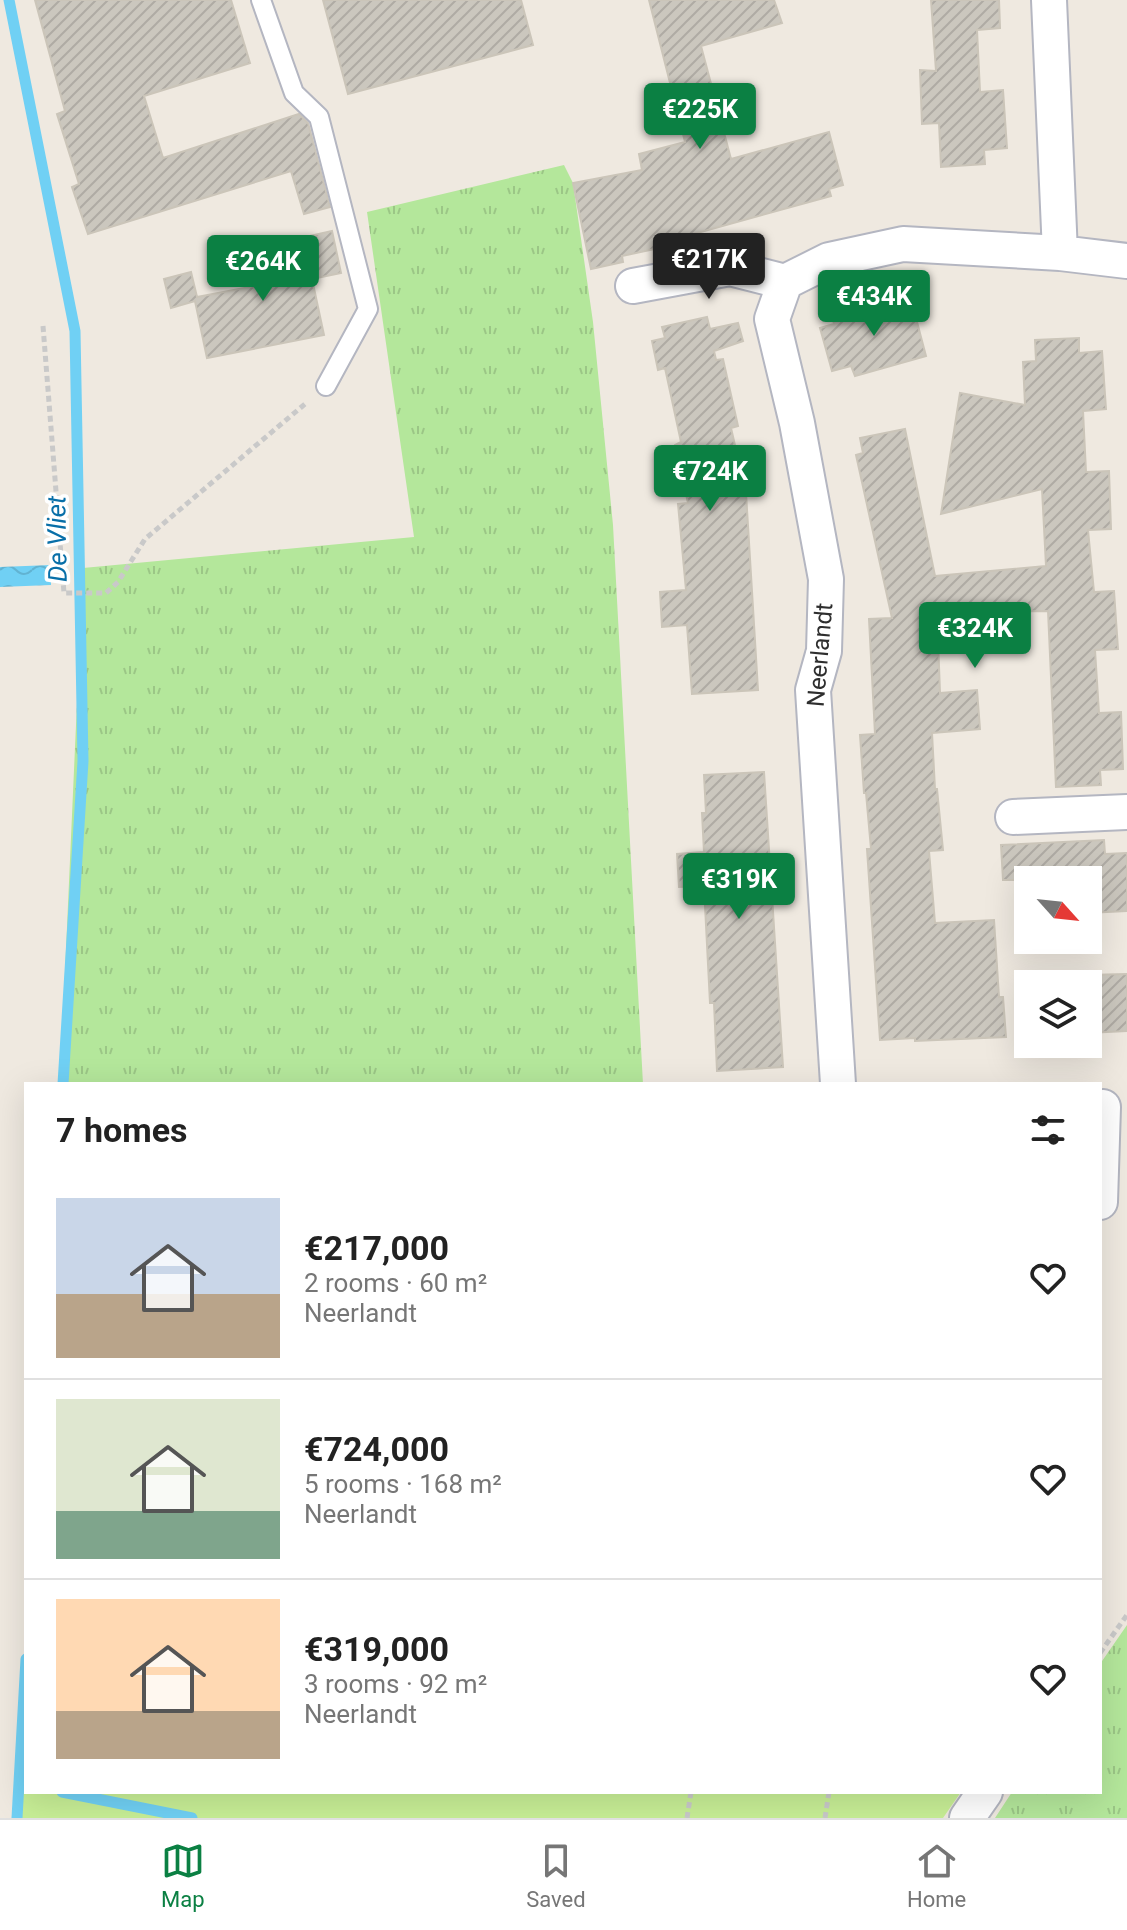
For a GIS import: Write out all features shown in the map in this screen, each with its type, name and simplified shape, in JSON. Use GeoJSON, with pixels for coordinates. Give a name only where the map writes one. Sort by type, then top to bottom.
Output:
{"type":"FeatureCollection","features":[{"type":"Feature","properties":{"kind":"street"},"geometry":{"type":"LineString","coordinates":[[1049,0],[1060,253]]}},
{"type":"Feature","properties":{"kind":"street"},"geometry":{"type":"LineString","coordinates":[[633,286],[730,268],[785,282],[829,260],[903,244],[1060,253],[1127,261]]}},
{"type":"Feature","properties":{"kind":"street","name":"Neerlandt"},"geometry":{"type":"LineString","coordinates":[[785,282],[772,319],[797,423],[826,579],[824,651],[813,690],[838,1082]]}},
{"type":"Feature","properties":{"kind":"street"},"geometry":{"type":"LineString","coordinates":[[1013,817],[1127,812]]}},
{"type":"Feature","properties":{"kind":"street"},"geometry":{"type":"LineString","coordinates":[[1102,1183],[1110,1107]]}},
{"type":"Feature","properties":{"kind":"street"},"geometry":{"type":"LineString","coordinates":[[967,1818],[984,1794]]}},
{"type":"Feature","properties":{"kind":"lane"},"geometry":{"type":"LineString","coordinates":[[261,0],[294,93],[319,117],[368,309],[326,386]]}},
{"type":"Feature","properties":{"kind":"path"},"geometry":{"type":"LineString","coordinates":[[43,326],[64,593],[106,593],[118,582],[145,539],[326,386]]}},
{"type":"Feature","properties":{"kind":"path"},"geometry":{"type":"LineString","coordinates":[[1102,1650],[1127,1615]]}},
{"type":"Feature","properties":{"kind":"path"},"geometry":{"type":"LineString","coordinates":[[687,1818],[691,1794]]}},
{"type":"Feature","properties":{"kind":"path"},"geometry":{"type":"LineString","coordinates":[[825,1818],[829,1794]]}},
{"type":"Feature","properties":{"kind":"green space"},"geometry":{"type":"Polygon","coordinates":[[[564,165],[573,183],[593,322],[613,525],[643,1082],[60,1082],[83,568],[414,537],[367,212],[564,165]]]}},
{"type":"Feature","properties":{"kind":"green space"},"geometry":{"type":"Polygon","coordinates":[[[1127,1625],[1127,1818],[995,1818],[1011,1794],[1102,1794],[1102,1661],[1127,1625]]]}},
{"type":"Feature","properties":{"kind":"green space"},"geometry":{"type":"Polygon","coordinates":[[[20,1737],[24,1738],[24,1794],[960,1794],[943,1818],[16,1818],[20,1737]]]}},
{"type":"Feature","properties":{"kind":"water"},"geometry":{"type":"Polygon","coordinates":[[[51,565],[51,585],[0,587],[0,567],[51,565]]]}},
{"type":"Feature","properties":{"kind":"building"},"geometry":{"type":"Polygon","coordinates":[[[35,0],[231,0],[250,63],[144,96],[163,158],[299,114],[308,123],[330,207],[304,214],[291,171],[88,234],[72,187],[79,184],[57,114],[65,111],[35,0]]]}},
{"type":"Feature","properties":{"kind":"building"},"geometry":{"type":"Polygon","coordinates":[[[323,0],[521,0],[533,45],[348,94],[323,0]]]}},
{"type":"Feature","properties":{"kind":"building"},"geometry":{"type":"Polygon","coordinates":[[[649,0],[774,0],[782,23],[701,46],[731,159],[829,132],[843,185],[829,189],[831,196],[690,235],[692,241],[622,256],[623,262],[591,269],[573,183],[642,170],[639,154],[685,142],[649,0]]]}},
{"type":"Feature","properties":{"kind":"building"},"geometry":{"type":"Polygon","coordinates":[[[931,0],[999,0],[1000,28],[977,30],[980,92],[1003,90],[1007,148],[984,150],[985,164],[941,167],[939,123],[922,124],[920,70],[936,71],[931,0]]]}},
{"type":"Feature","properties":{"kind":"building"},"geometry":{"type":"Polygon","coordinates":[[[332,231],[341,273],[312,279],[324,335],[207,358],[195,301],[171,308],[164,279],[191,272],[197,297],[296,278],[292,240],[332,231]]]}},
{"type":"Feature","properties":{"kind":"building"},"geometry":{"type":"Polygon","coordinates":[[[896,299],[897,307],[912,303],[926,356],[855,376],[851,366],[832,371],[820,328],[834,324],[832,317],[896,299]]]}},
{"type":"Feature","properties":{"kind":"building"},"geometry":{"type":"Polygon","coordinates":[[[707,317],[710,329],[738,323],[743,341],[714,351],[716,360],[723,359],[738,426],[731,428],[746,493],[758,690],[692,694],[687,625],[662,627],[660,592],[686,590],[678,504],[688,503],[675,445],[681,442],[665,368],[658,370],[652,341],[665,338],[662,327],[707,317]]]}},
{"type":"Feature","properties":{"kind":"building"},"geometry":{"type":"Polygon","coordinates":[[[1079,338],[1079,353],[1102,351],[1106,409],[1083,411],[1086,472],[1109,471],[1111,529],[1088,530],[1094,592],[1114,591],[1118,649],[1095,650],[1099,713],[1121,712],[1123,769],[1100,770],[1101,785],[1056,787],[1048,611],[937,613],[940,693],[977,690],[980,729],[932,733],[943,850],[929,851],[935,923],[994,920],[999,997],[1003,997],[1006,1037],[880,1040],[867,849],[871,849],[860,735],[875,734],[869,619],[892,618],[856,455],[863,453],[860,438],[905,429],[935,576],[1046,566],[1042,489],[941,514],[960,393],[1025,405],[1023,362],[1036,361],[1035,340],[1079,338]]]}},
{"type":"Feature","properties":{"kind":"building"},"geometry":{"type":"Polygon","coordinates":[[[764,772],[783,1067],[717,1071],[704,886],[679,887],[677,854],[704,852],[704,775],[764,772]]]}},
{"type":"Feature","properties":{"kind":"building"},"geometry":{"type":"Polygon","coordinates":[[[1104,840],[1105,854],[1127,853],[1127,911],[1102,912],[1102,866],[1014,866],[1014,880],[1003,880],[1001,845],[1104,840]]]}},
{"type":"Feature","properties":{"kind":"building"},"geometry":{"type":"Polygon","coordinates":[[[1127,974],[1127,1031],[1102,1032],[1102,975],[1127,974]]]}},
{"type":"Feature","properties":{"kind":"waterway","name":"De Vliet"},"geometry":{"type":"LineString","coordinates":[[9,0],[75,331],[83,761],[63,1082]]}},
{"type":"Feature","properties":{"kind":"waterway","name":"De Vliet"},"geometry":{"type":"LineString","coordinates":[[17,1818],[24,1694]]}},
{"type":"Feature","properties":{"kind":"waterway"},"geometry":{"type":"LineString","coordinates":[[72,1794],[192,1818]]}}]}
